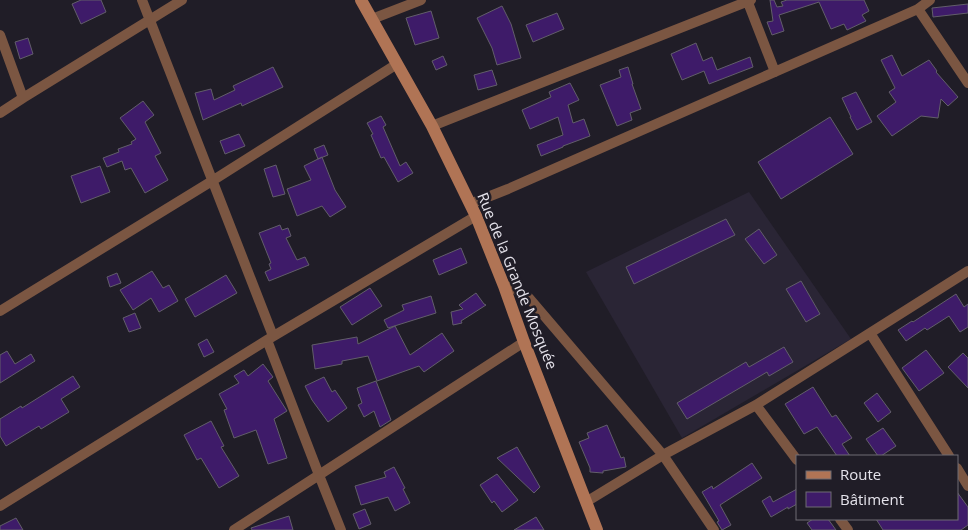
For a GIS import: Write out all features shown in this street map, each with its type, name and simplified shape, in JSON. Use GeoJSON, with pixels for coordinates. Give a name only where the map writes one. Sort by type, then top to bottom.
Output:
{"type":"FeatureCollection","features":[{"type":"Feature","properties":{"kind":"street"},"geometry":{"type":"LineString","coordinates":[[142,0],[212,181],[319,475],[341,530]]}},
{"type":"Feature","properties":{"kind":"street"},"geometry":{"type":"LineString","coordinates":[[0,113],[182,0]]}},
{"type":"Feature","properties":{"kind":"street","name":"Rue de la Grande Mosquée"},"geometry":{"type":"LineString","coordinates":[[361,0],[432,126],[476,216],[597,530]]}},
{"type":"Feature","properties":{"kind":"street"},"geometry":{"type":"LineString","coordinates":[[372,19],[421,0]]}},
{"type":"Feature","properties":{"kind":"street"},"geometry":{"type":"LineString","coordinates":[[470,204],[918,10],[930,0]]}},
{"type":"Feature","properties":{"kind":"street"},"geometry":{"type":"LineString","coordinates":[[432,126],[748,1],[775,72]]}},
{"type":"Feature","properties":{"kind":"street"},"geometry":{"type":"LineString","coordinates":[[918,10],[968,83]]}},
{"type":"Feature","properties":{"kind":"street"},"geometry":{"type":"LineString","coordinates":[[0,35],[22,98]]}},
{"type":"Feature","properties":{"kind":"street"},"geometry":{"type":"LineString","coordinates":[[0,311],[212,181],[397,64]]}},
{"type":"Feature","properties":{"kind":"street"},"geometry":{"type":"LineString","coordinates":[[1,503],[270,338],[476,216]]}},
{"type":"Feature","properties":{"kind":"street"},"geometry":{"type":"LineString","coordinates":[[586,502],[663,455],[756,405],[968,271]]}},
{"type":"Feature","properties":{"kind":"street"},"geometry":{"type":"LineString","coordinates":[[504,286],[512,287],[530,298],[663,455],[714,530]]}},
{"type":"Feature","properties":{"kind":"street"},"geometry":{"type":"LineString","coordinates":[[870,333],[948,455]]}},
{"type":"Feature","properties":{"kind":"street"},"geometry":{"type":"LineString","coordinates":[[234,530],[524,342]]}},
{"type":"Feature","properties":{"kind":"street"},"geometry":{"type":"LineString","coordinates":[[756,405],[796,459]]}},
{"type":"Feature","properties":{"kind":"street"},"geometry":{"type":"LineString","coordinates":[[958,470],[968,486]]}},
{"type":"Feature","properties":{"kind":"shaded area"},"geometry":{"type":"Polygon","coordinates":[[[749,192],[851,339],[682,438],[586,272],[749,192]]]}},
{"type":"Feature","properties":{"kind":"building"},"geometry":{"type":"Polygon","coordinates":[[[81,0],[101,0],[106,12],[81,24],[72,4],[81,0]]]}},
{"type":"Feature","properties":{"kind":"building"},"geometry":{"type":"Polygon","coordinates":[[[770,0],[774,0],[777,7],[783,6],[781,2],[787,0],[864,0],[869,11],[862,15],[866,21],[847,30],[844,24],[831,29],[819,2],[779,15],[784,31],[772,35],[767,22],[773,21],[770,0]]]}},
{"type":"Feature","properties":{"kind":"building"},"geometry":{"type":"Polygon","coordinates":[[[968,4],[968,13],[933,17],[932,8],[968,4]]]}},
{"type":"Feature","properties":{"kind":"building"},"geometry":{"type":"Polygon","coordinates":[[[502,6],[511,24],[521,58],[497,65],[492,48],[477,18],[502,6]]]}},
{"type":"Feature","properties":{"kind":"building"},"geometry":{"type":"Polygon","coordinates":[[[431,11],[439,38],[415,45],[406,18],[431,11]]]}},
{"type":"Feature","properties":{"kind":"building"},"geometry":{"type":"Polygon","coordinates":[[[557,13],[564,29],[533,42],[526,25],[557,13]]]}},
{"type":"Feature","properties":{"kind":"building"},"geometry":{"type":"Polygon","coordinates":[[[28,38],[33,54],[20,59],[15,42],[28,38]]]}},
{"type":"Feature","properties":{"kind":"building"},"geometry":{"type":"Polygon","coordinates":[[[696,43],[703,61],[712,57],[717,70],[750,57],[753,67],[709,84],[704,71],[682,80],[671,54],[696,43]]]}},
{"type":"Feature","properties":{"kind":"building"},"geometry":{"type":"Polygon","coordinates":[[[892,55],[902,76],[929,60],[936,72],[958,97],[948,106],[941,99],[938,118],[921,116],[892,136],[877,116],[896,102],[889,92],[895,88],[881,60],[892,55]]]}},
{"type":"Feature","properties":{"kind":"building"},"geometry":{"type":"Polygon","coordinates":[[[443,56],[447,65],[436,70],[432,61],[443,56]]]}},
{"type":"Feature","properties":{"kind":"building"},"geometry":{"type":"Polygon","coordinates":[[[273,67],[283,87],[242,106],[241,103],[203,120],[195,93],[211,89],[214,100],[235,90],[233,86],[273,67]]]}},
{"type":"Feature","properties":{"kind":"building"},"geometry":{"type":"Polygon","coordinates":[[[628,67],[641,109],[630,113],[632,120],[617,126],[600,85],[621,77],[619,70],[628,67]]]}},
{"type":"Feature","properties":{"kind":"building"},"geometry":{"type":"Polygon","coordinates":[[[492,70],[497,85],[478,90],[474,75],[492,70]]]}},
{"type":"Feature","properties":{"kind":"building"},"geometry":{"type":"Polygon","coordinates":[[[570,83],[579,100],[568,105],[573,123],[584,119],[590,136],[541,156],[537,145],[563,135],[558,117],[530,129],[522,110],[551,97],[549,92],[570,83]]]}},
{"type":"Feature","properties":{"kind":"building"},"geometry":{"type":"Polygon","coordinates":[[[856,92],[872,122],[857,130],[842,98],[856,92]]]}},
{"type":"Feature","properties":{"kind":"building"},"geometry":{"type":"Polygon","coordinates":[[[143,101],[154,115],[145,122],[161,153],[155,156],[168,180],[145,193],[131,168],[125,170],[122,161],[107,167],[103,158],[119,152],[118,149],[132,144],[131,142],[136,139],[120,118],[143,101]]]}},
{"type":"Feature","properties":{"kind":"building"},"geometry":{"type":"Polygon","coordinates":[[[381,116],[386,125],[383,127],[400,166],[406,162],[413,173],[398,182],[384,157],[381,158],[367,123],[381,116]]]}},
{"type":"Feature","properties":{"kind":"building"},"geometry":{"type":"Polygon","coordinates":[[[830,117],[853,154],[781,199],[758,162],[830,117]]]}},
{"type":"Feature","properties":{"kind":"building"},"geometry":{"type":"Polygon","coordinates":[[[239,134],[245,146],[225,154],[220,141],[239,134]]]}},
{"type":"Feature","properties":{"kind":"building"},"geometry":{"type":"Polygon","coordinates":[[[324,145],[328,155],[318,159],[314,149],[324,145]]]}},
{"type":"Feature","properties":{"kind":"building"},"geometry":{"type":"Polygon","coordinates":[[[322,157],[335,190],[346,207],[330,217],[322,206],[297,216],[287,189],[311,180],[304,166],[322,157]]]}},
{"type":"Feature","properties":{"kind":"building"},"geometry":{"type":"Polygon","coordinates":[[[276,165],[285,194],[273,197],[264,169],[276,165]]]}},
{"type":"Feature","properties":{"kind":"building"},"geometry":{"type":"Polygon","coordinates":[[[100,166],[110,192],[81,203],[71,176],[100,166]]]}},
{"type":"Feature","properties":{"kind":"building"},"geometry":{"type":"Polygon","coordinates":[[[726,219],[735,235],[634,284],[626,267],[726,219]]]}},
{"type":"Feature","properties":{"kind":"building"},"geometry":{"type":"Polygon","coordinates":[[[280,225],[282,230],[288,228],[291,236],[286,238],[297,260],[305,257],[309,265],[269,281],[265,272],[271,269],[269,264],[271,263],[259,233],[280,225]]]}},
{"type":"Feature","properties":{"kind":"building"},"geometry":{"type":"Polygon","coordinates":[[[759,229],[777,255],[764,264],[745,239],[759,229]]]}},
{"type":"Feature","properties":{"kind":"building"},"geometry":{"type":"Polygon","coordinates":[[[461,248],[467,263],[439,275],[433,260],[461,248]]]}},
{"type":"Feature","properties":{"kind":"building"},"geometry":{"type":"Polygon","coordinates":[[[152,271],[163,288],[169,285],[178,301],[159,312],[151,298],[133,310],[120,290],[152,271]]]}},
{"type":"Feature","properties":{"kind":"building"},"geometry":{"type":"Polygon","coordinates":[[[117,273],[121,283],[110,287],[107,277],[117,273]]]}},
{"type":"Feature","properties":{"kind":"building"},"geometry":{"type":"Polygon","coordinates":[[[226,275],[237,293],[195,317],[185,299],[226,275]]]}},
{"type":"Feature","properties":{"kind":"building"},"geometry":{"type":"Polygon","coordinates":[[[801,281],[820,314],[806,322],[786,289],[801,281]]]}},
{"type":"Feature","properties":{"kind":"building"},"geometry":{"type":"Polygon","coordinates":[[[370,288],[382,306],[352,325],[340,307],[370,288]]]}},
{"type":"Feature","properties":{"kind":"building"},"geometry":{"type":"Polygon","coordinates":[[[476,293],[486,305],[461,321],[462,323],[453,325],[451,312],[463,309],[459,305],[476,293]]]}},
{"type":"Feature","properties":{"kind":"building"},"geometry":{"type":"Polygon","coordinates":[[[956,294],[964,307],[968,304],[968,327],[960,332],[949,316],[927,330],[925,328],[906,341],[898,330],[956,294]]]}},
{"type":"Feature","properties":{"kind":"building"},"geometry":{"type":"Polygon","coordinates":[[[431,296],[436,313],[388,328],[384,320],[404,310],[402,305],[431,296]]]}},
{"type":"Feature","properties":{"kind":"building"},"geometry":{"type":"Polygon","coordinates":[[[135,313],[141,328],[129,332],[123,318],[135,313]]]}},
{"type":"Feature","properties":{"kind":"building"},"geometry":{"type":"Polygon","coordinates":[[[395,326],[410,355],[442,333],[454,351],[424,372],[419,366],[377,381],[368,356],[342,361],[342,364],[315,369],[312,345],[357,337],[358,344],[395,326]]]}},
{"type":"Feature","properties":{"kind":"building"},"geometry":{"type":"Polygon","coordinates":[[[207,339],[214,352],[204,357],[198,344],[207,339]]]}},
{"type":"Feature","properties":{"kind":"building"},"geometry":{"type":"Polygon","coordinates":[[[784,347],[793,362],[769,376],[767,372],[687,419],[677,403],[746,362],[749,367],[784,347]]]}},
{"type":"Feature","properties":{"kind":"building"},"geometry":{"type":"Polygon","coordinates":[[[926,350],[944,373],[919,391],[902,368],[926,350]]]}},
{"type":"Feature","properties":{"kind":"building"},"geometry":{"type":"Polygon","coordinates":[[[7,351],[15,364],[31,354],[35,361],[0,383],[0,355],[7,351]]]}},
{"type":"Feature","properties":{"kind":"building"},"geometry":{"type":"Polygon","coordinates":[[[963,353],[968,358],[968,388],[948,367],[963,353]]]}},
{"type":"Feature","properties":{"kind":"building"},"geometry":{"type":"Polygon","coordinates":[[[263,364],[273,377],[268,381],[287,411],[274,419],[287,458],[268,464],[256,430],[234,438],[224,410],[227,409],[219,394],[239,383],[234,376],[244,370],[248,376],[263,364]]]}},
{"type":"Feature","properties":{"kind":"building"},"geometry":{"type":"Polygon","coordinates":[[[73,376],[80,387],[61,399],[69,412],[41,429],[39,426],[6,446],[0,436],[0,419],[21,406],[22,408],[73,376]]]}},
{"type":"Feature","properties":{"kind":"building"},"geometry":{"type":"Polygon","coordinates":[[[324,377],[332,392],[335,390],[347,408],[328,422],[312,400],[305,386],[324,377]]]}},
{"type":"Feature","properties":{"kind":"building"},"geometry":{"type":"Polygon","coordinates":[[[376,381],[391,420],[380,427],[374,411],[364,417],[358,405],[362,403],[357,388],[376,381]]]}},
{"type":"Feature","properties":{"kind":"building"},"geometry":{"type":"Polygon","coordinates":[[[813,387],[832,417],[836,415],[852,438],[842,444],[849,455],[836,455],[817,427],[804,434],[785,404],[813,387]]]}},
{"type":"Feature","properties":{"kind":"building"},"geometry":{"type":"Polygon","coordinates":[[[877,393],[891,412],[878,422],[864,403],[877,393]]]}},
{"type":"Feature","properties":{"kind":"building"},"geometry":{"type":"Polygon","coordinates":[[[211,421],[224,446],[221,447],[239,476],[219,488],[201,458],[197,460],[184,435],[211,421]]]}},
{"type":"Feature","properties":{"kind":"building"},"geometry":{"type":"Polygon","coordinates":[[[607,425],[621,458],[624,457],[626,467],[603,471],[603,473],[590,472],[579,442],[589,438],[587,433],[607,425]]]}},
{"type":"Feature","properties":{"kind":"building"},"geometry":{"type":"Polygon","coordinates":[[[883,428],[896,446],[882,455],[877,455],[866,439],[883,428]]]}},
{"type":"Feature","properties":{"kind":"building"},"geometry":{"type":"Polygon","coordinates":[[[517,447],[540,487],[534,493],[497,458],[517,447]]]}},
{"type":"Feature","properties":{"kind":"building"},"geometry":{"type":"Polygon","coordinates":[[[752,463],[762,478],[720,505],[731,525],[722,530],[717,522],[719,521],[702,492],[712,486],[713,489],[752,463]]]}},
{"type":"Feature","properties":{"kind":"building"},"geometry":{"type":"Polygon","coordinates":[[[394,467],[405,488],[403,489],[410,503],[395,511],[388,497],[361,505],[355,486],[386,477],[384,472],[394,467]]]}},
{"type":"Feature","properties":{"kind":"building"},"geometry":{"type":"Polygon","coordinates":[[[497,474],[518,500],[502,512],[494,501],[492,503],[480,485],[497,474]]]}},
{"type":"Feature","properties":{"kind":"building"},"geometry":{"type":"Polygon","coordinates":[[[796,490],[796,505],[771,517],[762,501],[770,496],[773,502],[796,490]]]}},
{"type":"Feature","properties":{"kind":"building"},"geometry":{"type":"Polygon","coordinates":[[[958,493],[968,507],[968,525],[961,530],[883,530],[877,520],[958,520],[958,493]]]}},
{"type":"Feature","properties":{"kind":"building"},"geometry":{"type":"Polygon","coordinates":[[[365,509],[371,524],[359,529],[353,514],[365,509]]]}},
{"type":"Feature","properties":{"kind":"building"},"geometry":{"type":"Polygon","coordinates":[[[289,516],[293,530],[252,530],[251,528],[289,516]]]}},
{"type":"Feature","properties":{"kind":"building"},"geometry":{"type":"Polygon","coordinates":[[[536,517],[544,530],[514,530],[536,517]]]}},
{"type":"Feature","properties":{"kind":"building"},"geometry":{"type":"Polygon","coordinates":[[[16,518],[23,530],[0,530],[0,526],[16,518]]]}},
{"type":"Feature","properties":{"kind":"building"},"geometry":{"type":"Polygon","coordinates":[[[812,520],[829,520],[836,530],[812,530],[807,523],[812,520]]]}}]}
